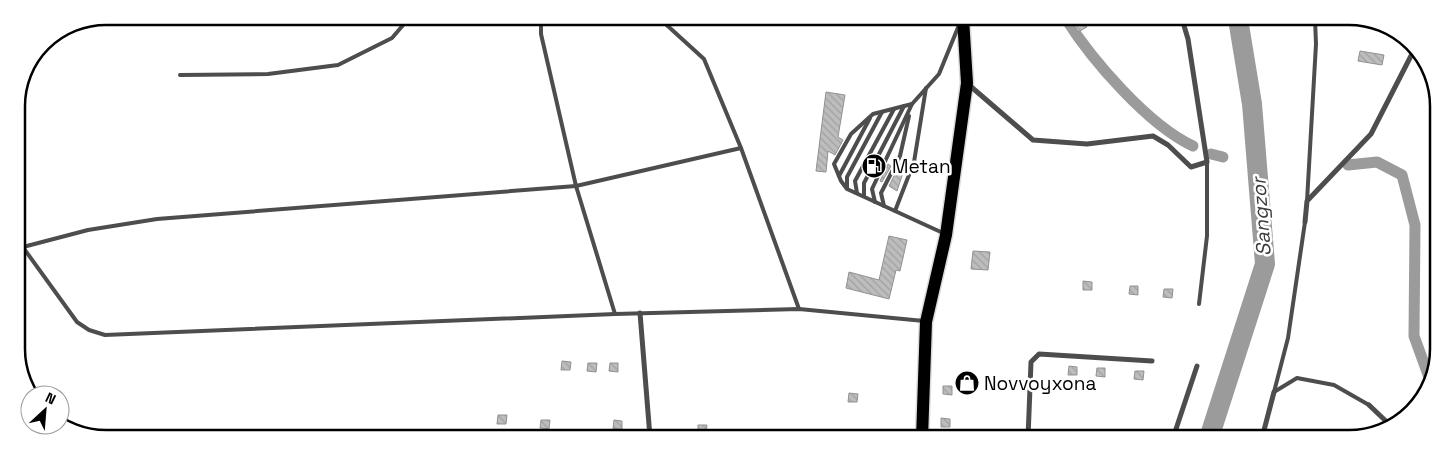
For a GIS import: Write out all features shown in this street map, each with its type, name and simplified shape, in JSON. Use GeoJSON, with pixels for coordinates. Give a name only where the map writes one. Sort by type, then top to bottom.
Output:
{"type":"FeatureCollection","features":[{"type":"Feature","properties":{"kind":"main road"},"geometry":{"type":"LineString","coordinates":[[922,430],[926,322],[946,235],[967,83],[963,25]]}},
{"type":"Feature","properties":{"kind":"street"},"geometry":{"type":"LineString","coordinates":[[967,83],[1033,140],[1086,144],[1154,136],[1168,145],[1191,168],[1207,162],[1188,39],[1184,25]]}},
{"type":"Feature","properties":{"kind":"street"},"geometry":{"type":"LineString","coordinates":[[1305,222],[1307,201],[1371,134],[1411,55]]}},
{"type":"Feature","properties":{"kind":"street"},"geometry":{"type":"LineString","coordinates":[[640,314],[649,430]]}},
{"type":"Feature","properties":{"kind":"street"},"geometry":{"type":"LineString","coordinates":[[1028,430],[1031,362],[1038,354],[1152,361]]}},
{"type":"Feature","properties":{"kind":"street"},"geometry":{"type":"LineString","coordinates":[[1176,430],[1198,366]]}},
{"type":"Feature","properties":{"kind":"street"},"geometry":{"type":"LineString","coordinates":[[1264,430],[1274,392]]}},
{"type":"Feature","properties":{"kind":"street"},"geometry":{"type":"LineString","coordinates":[[1369,405],[1386,421]]}},
{"type":"Feature","properties":{"kind":"lane"},"geometry":{"type":"LineString","coordinates":[[180,75],[268,74],[338,65],[392,38],[403,25]]}},
{"type":"Feature","properties":{"kind":"lane"},"geometry":{"type":"LineString","coordinates":[[541,25],[576,186],[615,314]]}},
{"type":"Feature","properties":{"kind":"lane"},"geometry":{"type":"LineString","coordinates":[[667,25],[704,59],[741,148],[799,309]]}},
{"type":"Feature","properties":{"kind":"lane"},"geometry":{"type":"LineString","coordinates":[[875,202],[872,189],[912,104],[939,74],[960,25]]}},
{"type":"Feature","properties":{"kind":"lane"},"geometry":{"type":"LineString","coordinates":[[1307,201],[1316,44],[1315,25]]}},
{"type":"Feature","properties":{"kind":"lane"},"geometry":{"type":"LineString","coordinates":[[894,210],[914,162],[926,88]]}},
{"type":"Feature","properties":{"kind":"lane"},"geometry":{"type":"LineString","coordinates":[[912,104],[873,114],[851,134],[834,164],[838,176],[847,189],[946,235]]}},
{"type":"Feature","properties":{"kind":"lane"},"geometry":{"type":"LineString","coordinates":[[884,206],[881,193],[900,156],[912,104]]}},
{"type":"Feature","properties":{"kind":"lane"},"geometry":{"type":"LineString","coordinates":[[864,196],[864,183],[904,106]]}},
{"type":"Feature","properties":{"kind":"lane"},"geometry":{"type":"LineString","coordinates":[[857,193],[855,181],[894,109]]}},
{"type":"Feature","properties":{"kind":"lane"},"geometry":{"type":"LineString","coordinates":[[847,189],[847,177],[882,112]]}},
{"type":"Feature","properties":{"kind":"lane"},"geometry":{"type":"LineString","coordinates":[[838,176],[873,114]]}},
{"type":"Feature","properties":{"kind":"lane"},"geometry":{"type":"LineString","coordinates":[[25,246],[88,230],[157,219],[576,186],[741,148]]}},
{"type":"Feature","properties":{"kind":"lane"},"geometry":{"type":"LineString","coordinates":[[1199,304],[1208,236],[1207,162]]}},
{"type":"Feature","properties":{"kind":"lane"},"geometry":{"type":"LineString","coordinates":[[1274,392],[1288,338],[1305,222]]}},
{"type":"Feature","properties":{"kind":"lane"},"geometry":{"type":"LineString","coordinates":[[25,250],[77,322],[89,330],[105,335],[615,314],[799,309],[926,322]]}},
{"type":"Feature","properties":{"kind":"lane"},"geometry":{"type":"LineString","coordinates":[[1274,392],[1297,378],[1334,385],[1369,405]]}},
{"type":"Feature","properties":{"kind":"building"},"geometry":{"type":"Polygon","coordinates":[[[1074,25],[1086,25],[1087,27],[1078,32],[1074,25]]]}},
{"type":"Feature","properties":{"kind":"building"},"geometry":{"type":"Polygon","coordinates":[[[1360,51],[1384,55],[1382,65],[1358,61],[1360,51]]]}},
{"type":"Feature","properties":{"kind":"building"},"geometry":{"type":"Polygon","coordinates":[[[826,92],[845,95],[838,137],[843,140],[835,155],[828,151],[826,172],[816,171],[826,92]]]}},
{"type":"Feature","properties":{"kind":"building"},"geometry":{"type":"Polygon","coordinates":[[[888,164],[891,166],[882,182],[880,181],[888,164]]]}},
{"type":"Feature","properties":{"kind":"building"},"geometry":{"type":"Polygon","coordinates":[[[897,170],[903,173],[897,191],[889,186],[897,170]]]}},
{"type":"Feature","properties":{"kind":"building"},"geometry":{"type":"Polygon","coordinates":[[[889,236],[907,240],[900,271],[896,270],[889,299],[846,288],[849,272],[879,280],[889,236]]]}},
{"type":"Feature","properties":{"kind":"building"},"geometry":{"type":"Polygon","coordinates":[[[973,251],[990,252],[988,270],[971,269],[973,251]]]}},
{"type":"Feature","properties":{"kind":"building"},"geometry":{"type":"Polygon","coordinates":[[[1083,281],[1092,282],[1092,290],[1083,290],[1083,281]]]}},
{"type":"Feature","properties":{"kind":"building"},"geometry":{"type":"Polygon","coordinates":[[[1130,286],[1138,286],[1138,295],[1129,294],[1130,286]]]}},
{"type":"Feature","properties":{"kind":"building"},"geometry":{"type":"Polygon","coordinates":[[[1164,289],[1173,289],[1172,298],[1163,297],[1164,289]]]}},
{"type":"Feature","properties":{"kind":"building"},"geometry":{"type":"Polygon","coordinates":[[[562,361],[571,362],[570,370],[561,370],[562,361]]]}},
{"type":"Feature","properties":{"kind":"building"},"geometry":{"type":"Polygon","coordinates":[[[588,363],[597,363],[596,372],[587,371],[588,363]]]}},
{"type":"Feature","properties":{"kind":"building"},"geometry":{"type":"Polygon","coordinates":[[[610,363],[618,363],[618,372],[609,371],[610,363]]]}},
{"type":"Feature","properties":{"kind":"building"},"geometry":{"type":"Polygon","coordinates":[[[1069,366],[1077,367],[1077,375],[1068,375],[1069,366]]]}},
{"type":"Feature","properties":{"kind":"building"},"geometry":{"type":"Polygon","coordinates":[[[1097,368],[1105,368],[1105,377],[1096,376],[1097,368]]]}},
{"type":"Feature","properties":{"kind":"building"},"geometry":{"type":"Polygon","coordinates":[[[1135,371],[1144,371],[1143,380],[1134,379],[1135,371]]]}},
{"type":"Feature","properties":{"kind":"building"},"geometry":{"type":"Polygon","coordinates":[[[943,386],[952,386],[952,395],[943,394],[943,386]]]}},
{"type":"Feature","properties":{"kind":"building"},"geometry":{"type":"Polygon","coordinates":[[[849,393],[858,394],[857,402],[848,402],[849,393]]]}},
{"type":"Feature","properties":{"kind":"building"},"geometry":{"type":"Polygon","coordinates":[[[498,415],[507,415],[506,424],[497,424],[498,415]]]}},
{"type":"Feature","properties":{"kind":"building"},"geometry":{"type":"Polygon","coordinates":[[[941,418],[950,419],[950,427],[941,427],[941,418]]]}},
{"type":"Feature","properties":{"kind":"building"},"geometry":{"type":"Polygon","coordinates":[[[541,420],[550,420],[549,429],[540,428],[541,420]]]}},
{"type":"Feature","properties":{"kind":"building"},"geometry":{"type":"Polygon","coordinates":[[[614,420],[622,421],[622,429],[613,429],[614,420]]]}},
{"type":"Feature","properties":{"kind":"building"},"geometry":{"type":"Polygon","coordinates":[[[698,425],[707,425],[706,430],[698,430],[698,425]]]}},
{"type":"Feature","properties":{"kind":"waterway"},"geometry":{"type":"LineString","coordinates":[[1070,25],[1090,53],[1122,90],[1158,123],[1193,146]]}},
{"type":"Feature","properties":{"kind":"waterway","name":"Sangzor"},"geometry":{"type":"LineString","coordinates":[[1212,430],[1265,264],[1252,104],[1239,25]]}},
{"type":"Feature","properties":{"kind":"waterway"},"geometry":{"type":"LineString","coordinates":[[1211,154],[1223,157]]}},
{"type":"Feature","properties":{"kind":"waterway"},"geometry":{"type":"LineString","coordinates":[[1348,165],[1377,162],[1402,175],[1415,225],[1414,336],[1427,371]]}},
{"type":"Feature","properties":{"kind":"place","name":"Metan"},"geometry":{"type":"Point","coordinates":[874,166]}},
{"type":"Feature","properties":{"kind":"place","name":"Novvoyxona"},"geometry":{"type":"Point","coordinates":[967,383]}}]}
